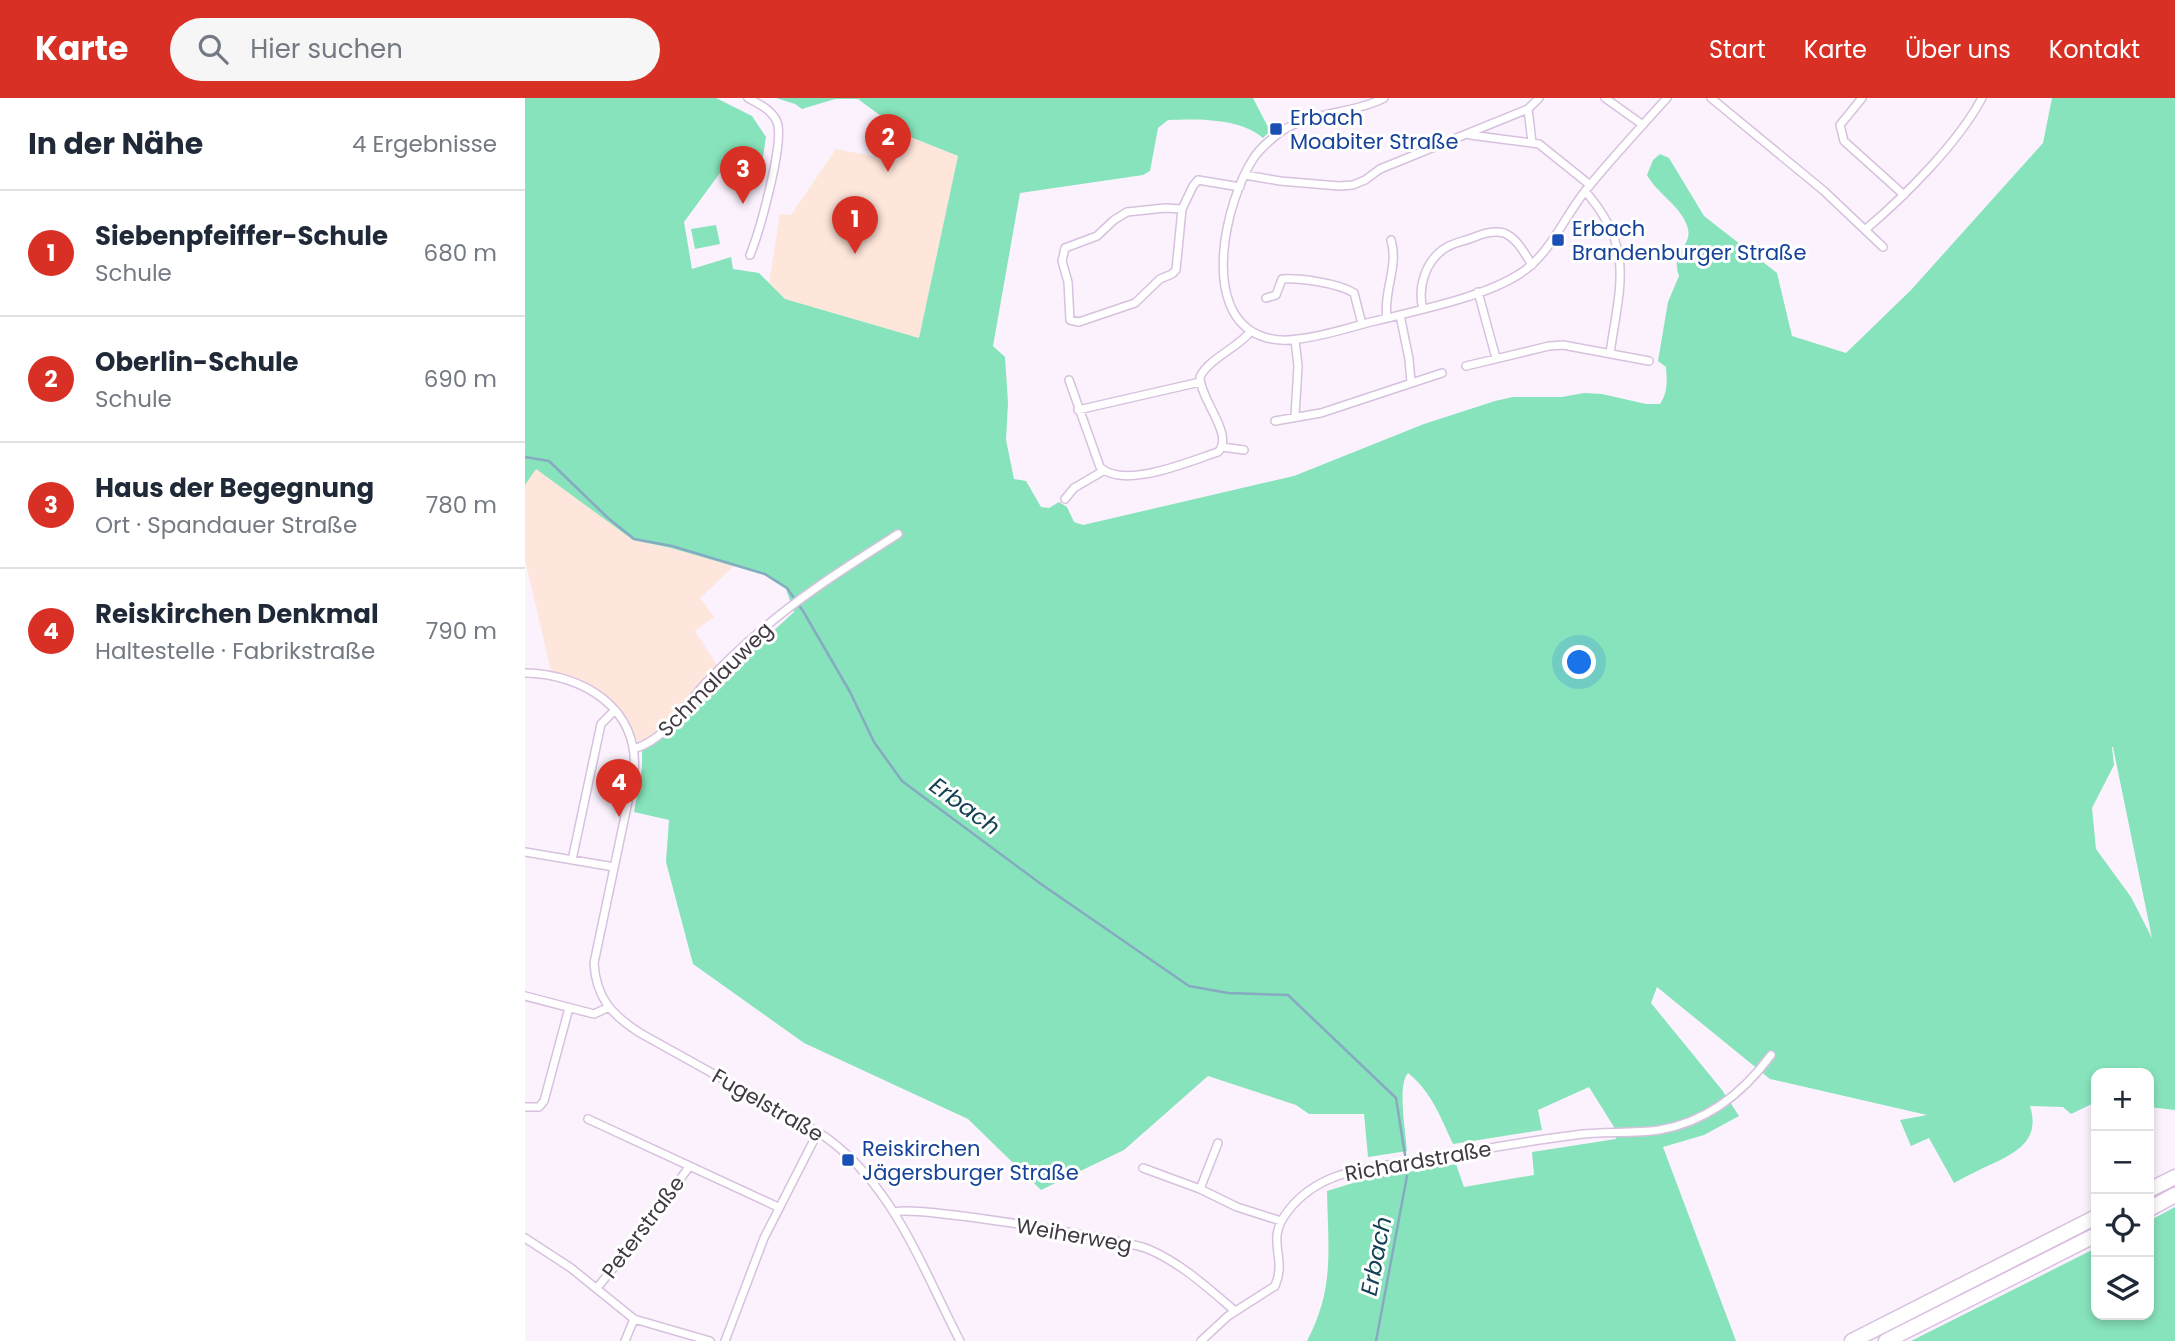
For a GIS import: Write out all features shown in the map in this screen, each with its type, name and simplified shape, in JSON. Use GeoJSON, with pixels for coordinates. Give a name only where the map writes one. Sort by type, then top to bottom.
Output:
{"type":"FeatureCollection","features":[{"type":"Feature","properties":{"kind":"highway"},"geometry":{"type":"LineString","coordinates":[[2154,1188],[2175,1177]]}},
{"type":"Feature","properties":{"kind":"highway"},"geometry":{"type":"LineString","coordinates":[[2154,1206],[2175,1195]]}},
{"type":"Feature","properties":{"kind":"highway"},"geometry":{"type":"LineString","coordinates":[[1852,1341],[2091,1220]]}},
{"type":"Feature","properties":{"kind":"highway"},"geometry":{"type":"LineString","coordinates":[[1886,1341],[2091,1238]]}},
{"type":"Feature","properties":{"kind":"street"},"geometry":{"type":"LineString","coordinates":[[748,98],[772,114],[778,123],[779,132],[758,235],[750,255]]}},
{"type":"Feature","properties":{"kind":"street"},"geometry":{"type":"LineString","coordinates":[[1384,98],[1358,108],[1291,125],[1262,148],[1252,160],[1240,187],[1227,232],[1223,269],[1232,309],[1251,331],[1275,339],[1295,340],[1423,309],[1509,281],[1532,265],[1588,188],[1667,98]]}},
{"type":"Feature","properties":{"kind":"street"},"geometry":{"type":"LineString","coordinates":[[1245,175],[1280,181],[1353,185],[1380,169],[1528,109],[1539,98]]}},
{"type":"Feature","properties":{"kind":"street"},"geometry":{"type":"LineString","coordinates":[[1605,98],[1643,125]]}},
{"type":"Feature","properties":{"kind":"street"},"geometry":{"type":"LineString","coordinates":[[1711,98],[1824,191],[1883,247]]}},
{"type":"Feature","properties":{"kind":"street"},"geometry":{"type":"LineString","coordinates":[[1862,98],[1840,125],[1840,132],[1844,141],[1904,194]]}},
{"type":"Feature","properties":{"kind":"street"},"geometry":{"type":"LineString","coordinates":[[1866,229],[1904,194],[1958,134],[1982,98]]}},
{"type":"Feature","properties":{"kind":"street"},"geometry":{"type":"LineString","coordinates":[[1528,109],[1532,142]]}},
{"type":"Feature","properties":{"kind":"street"},"geometry":{"type":"LineString","coordinates":[[1467,135],[1532,142],[1546,147],[1588,188],[1616,237],[1622,266],[1610,353]]}},
{"type":"Feature","properties":{"kind":"street"},"geometry":{"type":"LineString","coordinates":[[1182,209],[1127,212],[1097,236],[1065,248],[1062,261],[1068,282],[1070,320],[1079,322],[1135,303],[1160,279],[1172,274],[1178,265],[1178,232],[1182,209],[1192,186],[1198,180],[1240,187]]}},
{"type":"Feature","properties":{"kind":"street"},"geometry":{"type":"LineString","coordinates":[[1423,309],[1421,292],[1425,273],[1430,262],[1446,247],[1482,234],[1503,233],[1513,238],[1532,265]]}},
{"type":"Feature","properties":{"kind":"street"},"geometry":{"type":"LineString","coordinates":[[1387,318],[1385,304],[1395,257],[1391,240]]}},
{"type":"Feature","properties":{"kind":"street"},"geometry":{"type":"LineString","coordinates":[[1266,298],[1276,295],[1282,279],[1308,280],[1341,287],[1354,293],[1361,324]]}},
{"type":"Feature","properties":{"kind":"street"},"geometry":{"type":"LineString","coordinates":[[1478,292],[1496,358]]}},
{"type":"Feature","properties":{"kind":"street"},"geometry":{"type":"LineString","coordinates":[[1400,315],[1411,382]]}},
{"type":"Feature","properties":{"kind":"street"},"geometry":{"type":"LineString","coordinates":[[1065,499],[1074,488],[1103,471],[1129,476],[1152,473],[1218,452],[1224,441],[1220,425],[1208,406],[1200,382],[1202,372],[1239,344],[1251,331]]}},
{"type":"Feature","properties":{"kind":"street"},"geometry":{"type":"LineString","coordinates":[[1295,340],[1298,366],[1296,416]]}},
{"type":"Feature","properties":{"kind":"street"},"geometry":{"type":"LineString","coordinates":[[1466,366],[1563,345],[1649,361]]}},
{"type":"Feature","properties":{"kind":"street"},"geometry":{"type":"LineString","coordinates":[[1275,421],[1321,413],[1442,373]]}},
{"type":"Feature","properties":{"kind":"street"},"geometry":{"type":"LineString","coordinates":[[1069,380],[1103,471]]}},
{"type":"Feature","properties":{"kind":"street"},"geometry":{"type":"LineString","coordinates":[[1079,410],[1200,382]]}},
{"type":"Feature","properties":{"kind":"street"},"geometry":{"type":"LineString","coordinates":[[1222,447],[1244,450]]}},
{"type":"Feature","properties":{"kind":"street","name":"Schmalauweg"},"geometry":{"type":"LineString","coordinates":[[634,749],[656,739],[703,685],[797,601],[898,534]]}},
{"type":"Feature","properties":{"kind":"street"},"geometry":{"type":"LineString","coordinates":[[525,673],[551,675],[574,681],[597,694],[615,710],[627,727],[634,749],[634,773],[594,963],[595,979],[609,1007],[594,1014],[525,996]]}},
{"type":"Feature","properties":{"kind":"street"},"geometry":{"type":"LineString","coordinates":[[572,860],[601,724],[615,710]]}},
{"type":"Feature","properties":{"kind":"street"},"geometry":{"type":"LineString","coordinates":[[525,854],[614,867]]}},
{"type":"Feature","properties":{"kind":"street","name":"Fugelstraße"},"geometry":{"type":"LineString","coordinates":[[609,1007],[615,1016],[632,1028],[818,1132],[854,1159],[895,1212],[960,1341]]}},
{"type":"Feature","properties":{"kind":"street"},"geometry":{"type":"LineString","coordinates":[[525,1107],[539,1108],[544,1101],[569,1009]]}},
{"type":"Feature","properties":{"kind":"street","name":"Richardstraße"},"geometry":{"type":"LineString","coordinates":[[1280,1221],[1310,1190],[1339,1174],[1605,1131],[1660,1130],[1700,1117],[1740,1092],[1771,1055]]}},
{"type":"Feature","properties":{"kind":"street","name":"Peterstraße"},"geometry":{"type":"LineString","coordinates":[[588,1119],[778,1207]]}},
{"type":"Feature","properties":{"kind":"street"},"geometry":{"type":"LineString","coordinates":[[725,1341],[752,1266],[778,1207],[818,1132]]}},
{"type":"Feature","properties":{"kind":"street"},"geometry":{"type":"LineString","coordinates":[[1200,1189],[1219,1143]]}},
{"type":"Feature","properties":{"kind":"street","name":"Peterstraße"},"geometry":{"type":"LineString","coordinates":[[597,1288],[689,1167]]}},
{"type":"Feature","properties":{"kind":"street"},"geometry":{"type":"LineString","coordinates":[[1143,1168],[1200,1189],[1237,1207],[1280,1221],[1275,1236],[1279,1269],[1275,1286],[1235,1311],[1201,1341]]}},
{"type":"Feature","properties":{"kind":"street","name":"Weiherweg"},"geometry":{"type":"LineString","coordinates":[[895,1212],[907,1210],[963,1217],[1091,1236],[1145,1248],[1181,1267],[1235,1311]]}},
{"type":"Feature","properties":{"kind":"street"},"geometry":{"type":"LineString","coordinates":[[525,1238],[572,1268],[634,1319],[710,1341]]}},
{"type":"Feature","properties":{"kind":"street"},"geometry":{"type":"LineString","coordinates":[[625,1341],[634,1319]]}},
{"type":"Feature","properties":{"kind":"shaded area"},"geometry":{"type":"Polygon","coordinates":[[[908,136],[958,156],[919,338],[785,299],[769,283],[780,214],[791,215],[836,149],[898,161],[908,136]]]}},
{"type":"Feature","properties":{"kind":"shaded area"},"geometry":{"type":"Polygon","coordinates":[[[535,468],[633,540],[734,566],[700,598],[714,617],[695,631],[724,676],[673,729],[642,749],[631,728],[607,698],[575,678],[551,671],[525,560],[525,485],[535,468]]]}},
{"type":"Feature","properties":{"kind":"green space"},"geometry":{"type":"Polygon","coordinates":[[[525,98],[716,98],[752,116],[766,137],[761,170],[728,162],[684,222],[692,269],[731,257],[733,269],[759,273],[785,299],[919,338],[958,156],[908,136],[858,99],[835,99],[802,109],[776,98],[1253,98],[1270,131],[1263,138],[1254,131],[1231,123],[1168,120],[1158,128],[1150,171],[1143,175],[1020,193],[993,346],[1005,357],[1008,403],[1006,440],[1014,479],[1026,481],[1041,507],[1049,508],[1059,502],[1067,507],[1074,522],[1083,525],[1294,476],[1424,424],[1513,397],[1562,397],[1584,393],[1660,404],[1666,391],[1667,377],[1666,367],[1658,361],[1668,302],[1679,276],[1677,261],[1687,240],[1688,229],[1681,214],[1647,175],[1653,160],[1660,154],[1669,158],[1704,216],[1777,273],[1792,336],[1846,353],[1911,290],[2043,143],[2052,98],[2175,98],[2175,1110],[2154,1108],[2154,1068],[2091,1068],[2091,1104],[2071,1114],[2063,1107],[2030,1106],[2032,1127],[2025,1142],[2003,1158],[1954,1183],[1929,1138],[1911,1146],[1900,1120],[1927,1115],[1770,1079],[1657,987],[1651,1003],[1722,1090],[1739,1116],[1704,1135],[1663,1147],[1736,1341],[1307,1341],[1316,1322],[1326,1285],[1327,1191],[1366,1179],[1456,1164],[1464,1187],[1534,1175],[1532,1152],[1616,1139],[1614,1127],[1589,1087],[1538,1110],[1542,1130],[1453,1144],[1429,1097],[1408,1073],[1403,1088],[1407,1151],[1368,1157],[1364,1114],[1309,1114],[1296,1105],[1208,1076],[1124,1150],[1041,1190],[968,1119],[804,1043],[693,964],[666,862],[669,820],[634,812],[642,768],[642,749],[673,729],[724,676],[794,612],[786,589],[764,575],[633,540],[536,469],[525,485],[525,98]],[[2112,747],[2114,765],[2092,808],[2096,849],[2131,897],[2152,938],[2112,747]]]}},
{"type":"Feature","properties":{"kind":"green space"},"geometry":{"type":"Polygon","coordinates":[[[716,225],[720,244],[695,249],[691,229],[716,225]]]}},
{"type":"Feature","properties":{"kind":"green space"},"geometry":{"type":"Polygon","coordinates":[[[2175,1207],[2175,1341],[1911,1341],[2091,1251],[2091,1320],[2154,1320],[2154,1218],[2175,1207]]]}},
{"type":"Feature","properties":{"kind":"waterway","name":"Erbach"},"geometry":{"type":"LineString","coordinates":[[525,457],[549,461],[608,518],[634,539],[672,546],[765,574],[787,588],[850,692],[874,742],[902,781],[1041,884],[1189,986],[1228,993],[1288,995],[1396,1098],[1405,1155]]}},
{"type":"Feature","properties":{"kind":"waterway","name":"Erbach"},"geometry":{"type":"LineString","coordinates":[[1376,1341],[1407,1176]]}},
{"type":"Feature","properties":{"kind":"place","name":"Erbach Moabiter Straße"},"geometry":{"type":"Point","coordinates":[1276,129]}},
{"type":"Feature","properties":{"kind":"place","name":"Oberlin-Schule"},"geometry":{"type":"Point","coordinates":[888,172]}},
{"type":"Feature","properties":{"kind":"place","name":"Haus der Begegnung"},"geometry":{"type":"Point","coordinates":[743,204]}},
{"type":"Feature","properties":{"kind":"place","name":"Erbach Brandenburger Straße"},"geometry":{"type":"Point","coordinates":[1558,240]}},
{"type":"Feature","properties":{"kind":"place","name":"Siebenpfeiffer-Schule"},"geometry":{"type":"Point","coordinates":[855,254]}},
{"type":"Feature","properties":{"kind":"place","name":"Reiskirchen Denkmal"},"geometry":{"type":"Point","coordinates":[619,817]}},
{"type":"Feature","properties":{"kind":"place","name":"Reiskirchen Jägersburger Straße"},"geometry":{"type":"Point","coordinates":[848,1160]}}]}
